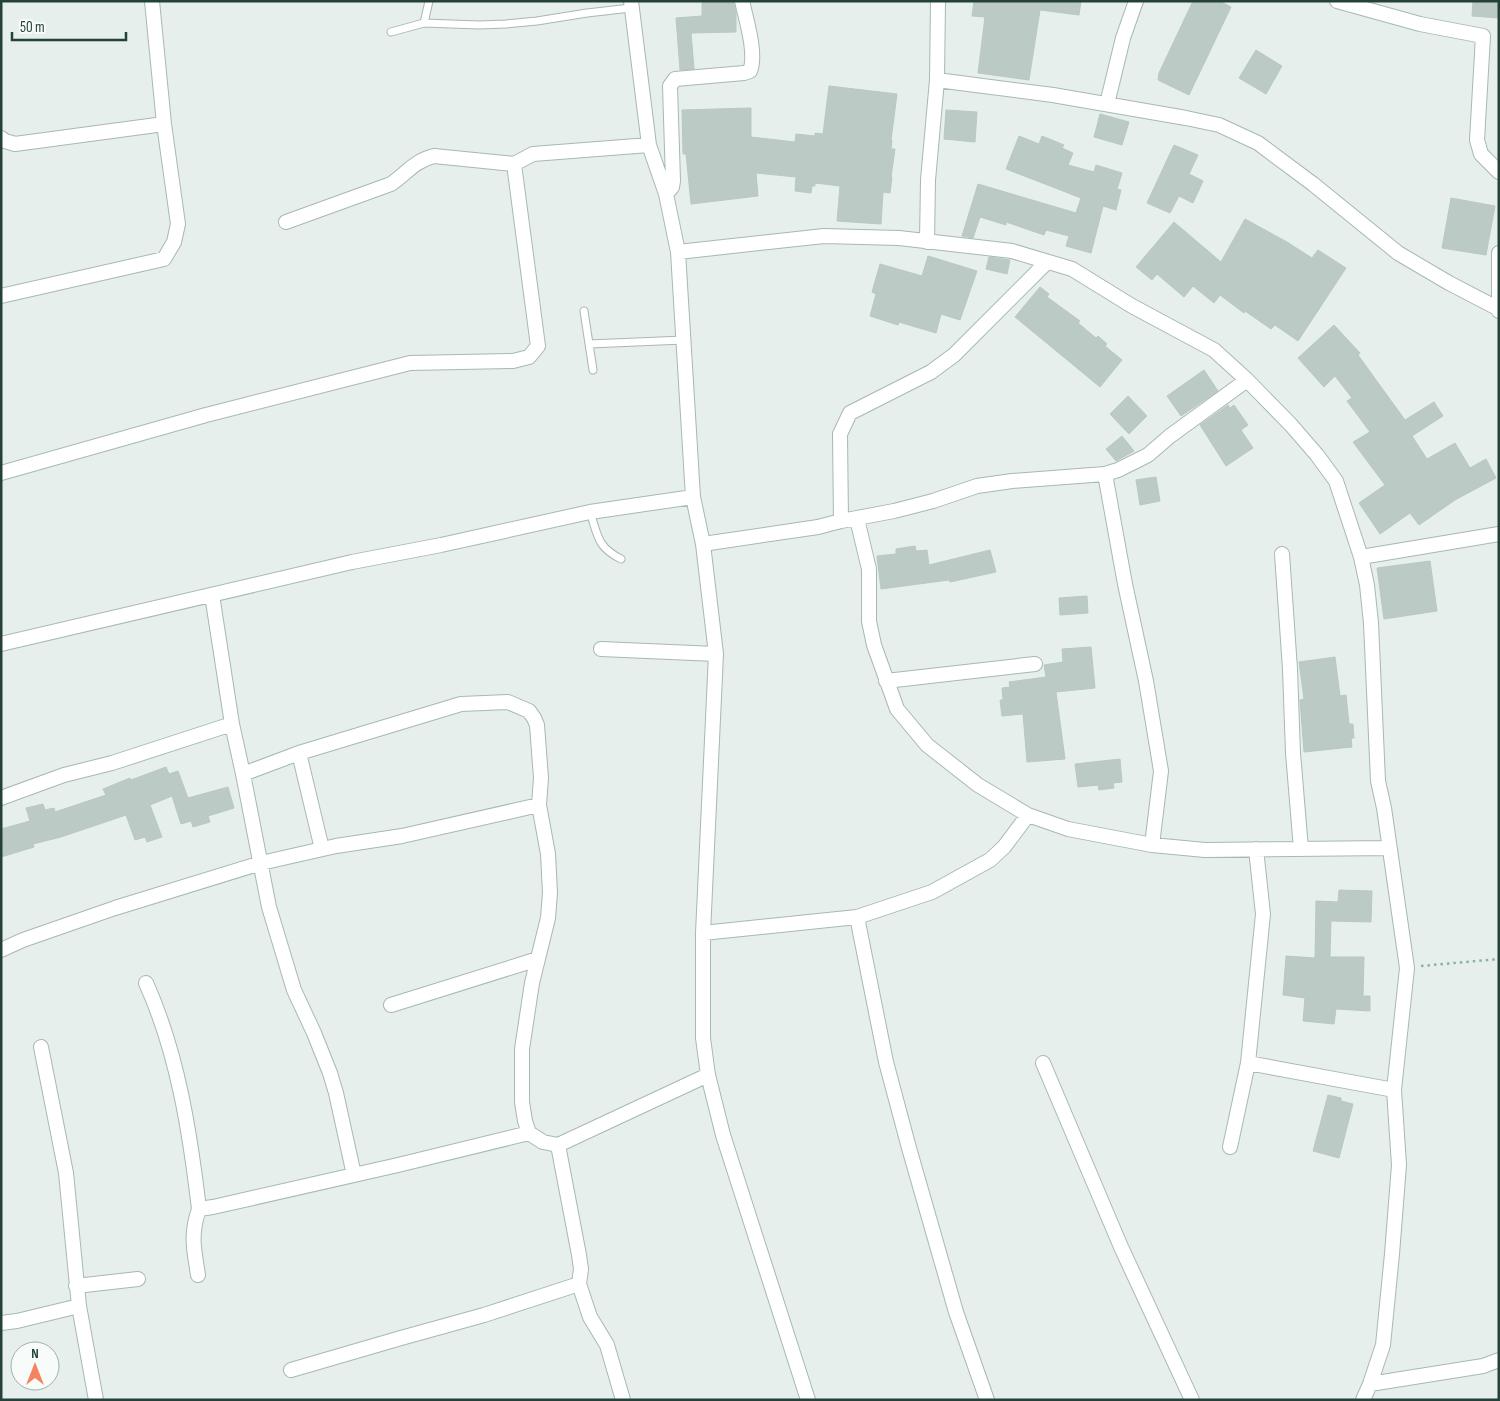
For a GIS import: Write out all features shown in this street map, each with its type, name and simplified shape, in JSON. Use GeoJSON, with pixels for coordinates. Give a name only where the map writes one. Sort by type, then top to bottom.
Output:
{"type":"FeatureCollection","features":[{"type":"Feature","properties":{"kind":"street"},"geometry":{"type":"LineString","coordinates":[[1,296],[164,259],[174,242],[178,224],[164,124],[152,1]]}},
{"type":"Feature","properties":{"kind":"street"},"geometry":{"type":"LineString","coordinates":[[666,194],[672,187],[673,181],[670,86],[675,80],[750,71],[753,64],[752,52],[742,1]]}},
{"type":"Feature","properties":{"kind":"street"},"geometry":{"type":"LineString","coordinates":[[927,242],[928,180],[937,80],[938,1]]}},
{"type":"Feature","properties":{"kind":"street"},"geometry":{"type":"LineString","coordinates":[[1107,104],[1123,38],[1136,1]]}},
{"type":"Feature","properties":{"kind":"street"},"geometry":{"type":"LineString","coordinates":[[1337,1],[1420,24],[1483,36],[1477,140],[1481,154],[1499,172]]}},
{"type":"Feature","properties":{"kind":"street"},"geometry":{"type":"LineString","coordinates":[[631,5],[649,145],[666,194],[678,252],[693,497],[703,544],[716,654],[703,933],[703,1038],[708,1075],[723,1135],[808,1400]]}},
{"type":"Feature","properties":{"kind":"street"},"geometry":{"type":"LineString","coordinates":[[937,80],[1053,95],[1219,125],[1258,143],[1398,253],[1499,310],[1499,253]]}},
{"type":"Feature","properties":{"kind":"street"},"geometry":{"type":"LineString","coordinates":[[1,138],[15,144],[164,124]]}},
{"type":"Feature","properties":{"kind":"street"},"geometry":{"type":"LineString","coordinates":[[286,222],[391,184],[411,166],[422,159],[434,156],[514,164],[533,154],[649,145]]}},
{"type":"Feature","properties":{"kind":"street"},"geometry":{"type":"LineString","coordinates":[[1,473],[206,415],[410,363],[513,361],[528,357],[538,346],[514,164]]}},
{"type":"Feature","properties":{"kind":"street"},"geometry":{"type":"LineString","coordinates":[[678,252],[824,236],[899,238],[1012,251],[1072,268],[1132,306],[1214,350],[1247,380],[1291,425],[1336,481],[1361,557],[1371,623],[1376,767],[1384,808],[1407,968],[1394,1090],[1399,1165],[1383,1345],[1363,1400]]}},
{"type":"Feature","properties":{"kind":"street"},"geometry":{"type":"LineString","coordinates":[[841,521],[840,434],[850,413],[931,372],[954,355],[1047,262]]}},
{"type":"Feature","properties":{"kind":"street"},"geometry":{"type":"LineString","coordinates":[[703,544],[818,528],[841,521],[933,501],[977,486],[1012,481],[1105,474],[1118,470],[1148,454],[1247,380]]}},
{"type":"Feature","properties":{"kind":"street"},"geometry":{"type":"LineString","coordinates":[[1105,474],[1125,584],[1146,681],[1161,771],[1152,845]]}},
{"type":"Feature","properties":{"kind":"street"},"geometry":{"type":"LineString","coordinates":[[1,644],[352,562],[441,545],[590,512],[693,497]]}},
{"type":"Feature","properties":{"kind":"street"},"geometry":{"type":"LineString","coordinates":[[857,519],[869,569],[869,621],[874,645],[897,709],[927,745],[978,785],[1028,815],[1068,829],[1152,845],[1205,850],[1389,848]]}},
{"type":"Feature","properties":{"kind":"street"},"geometry":{"type":"LineString","coordinates":[[1361,557],[1499,534]]}},
{"type":"Feature","properties":{"kind":"street"},"geometry":{"type":"LineString","coordinates":[[1282,554],[1290,669],[1293,753],[1301,849]]}},
{"type":"Feature","properties":{"kind":"street"},"geometry":{"type":"LineString","coordinates":[[212,595],[232,724],[269,907],[294,990],[319,1043],[336,1093],[354,1175]]}},
{"type":"Feature","properties":{"kind":"street"},"geometry":{"type":"LineString","coordinates":[[601,649],[716,654]]}},
{"type":"Feature","properties":{"kind":"street"},"geometry":{"type":"LineString","coordinates":[[886,681],[1035,664]]}},
{"type":"Feature","properties":{"kind":"street"},"geometry":{"type":"LineString","coordinates":[[243,774],[299,753],[461,704],[508,702],[528,711],[537,725],[542,778],[539,805],[548,854],[550,893],[548,918],[532,983],[522,1049],[522,1102],[524,1121],[529,1133],[544,1142],[558,1145],[708,1075]]}},
{"type":"Feature","properties":{"kind":"street"},"geometry":{"type":"LineString","coordinates":[[1,798],[64,774],[112,763],[232,724]]}},
{"type":"Feature","properties":{"kind":"street"},"geometry":{"type":"LineString","coordinates":[[299,753],[322,850]]}},
{"type":"Feature","properties":{"kind":"street"},"geometry":{"type":"LineString","coordinates":[[1,950],[23,940],[115,908],[261,863],[402,836],[539,805]]}},
{"type":"Feature","properties":{"kind":"street"},"geometry":{"type":"LineString","coordinates":[[703,933],[857,917],[932,892],[990,860],[1004,847],[1028,815]]}},
{"type":"Feature","properties":{"kind":"street"},"geometry":{"type":"LineString","coordinates":[[1230,1147],[1248,1063],[1264,914],[1256,849]]}},
{"type":"Feature","properties":{"kind":"street"},"geometry":{"type":"LineString","coordinates":[[857,917],[886,1062],[909,1148],[956,1312],[987,1400]]}},
{"type":"Feature","properties":{"kind":"street"},"geometry":{"type":"LineString","coordinates":[[391,1005],[538,959]]}},
{"type":"Feature","properties":{"kind":"street"},"geometry":{"type":"LineString","coordinates":[[146,984],[165,1033],[184,1107],[199,1209],[194,1222],[192,1237],[198,1275]]}},
{"type":"Feature","properties":{"kind":"street"},"geometry":{"type":"LineString","coordinates":[[41,1047],[66,1172],[78,1306],[96,1400]]}},
{"type":"Feature","properties":{"kind":"street"},"geometry":{"type":"LineString","coordinates":[[1248,1063],[1394,1090]]}},
{"type":"Feature","properties":{"kind":"street"},"geometry":{"type":"LineString","coordinates":[[1043,1064],[1121,1248],[1192,1400]]}},
{"type":"Feature","properties":{"kind":"street"},"geometry":{"type":"LineString","coordinates":[[199,1209],[354,1175],[529,1133]]}},
{"type":"Feature","properties":{"kind":"street"},"geometry":{"type":"LineString","coordinates":[[558,1145],[579,1255],[581,1269],[579,1284],[590,1317],[607,1345],[623,1400]]}},
{"type":"Feature","properties":{"kind":"street"},"geometry":{"type":"LineString","coordinates":[[76,1286],[138,1279]]}},
{"type":"Feature","properties":{"kind":"street"},"geometry":{"type":"LineString","coordinates":[[291,1370],[484,1315],[579,1284]]}},
{"type":"Feature","properties":{"kind":"street"},"geometry":{"type":"LineString","coordinates":[[1,1323],[78,1306]]}},
{"type":"Feature","properties":{"kind":"street"},"geometry":{"type":"LineString","coordinates":[[1370,1384],[1483,1366],[1499,1360]]}},
{"type":"Feature","properties":{"kind":"lane"},"geometry":{"type":"LineString","coordinates":[[424,24],[429,1]]}},
{"type":"Feature","properties":{"kind":"lane"},"geometry":{"type":"LineString","coordinates":[[391,32],[424,24],[479,26],[537,21],[631,5]]}},
{"type":"Feature","properties":{"kind":"lane"},"geometry":{"type":"LineString","coordinates":[[584,311],[593,370]]}},
{"type":"Feature","properties":{"kind":"lane"},"geometry":{"type":"LineString","coordinates":[[589,344],[684,340]]}},
{"type":"Feature","properties":{"kind":"lane"},"geometry":{"type":"LineString","coordinates":[[590,512],[603,547],[621,559]]}},
{"type":"Feature","properties":{"kind":"path"},"geometry":{"type":"LineString","coordinates":[[1407,968],[1499,959]]}},
{"type":"Feature","properties":{"kind":"building"},"geometry":{"type":"Polygon","coordinates":[[[702,1],[733,1],[736,13],[736,32],[691,33],[694,69],[680,70],[676,18],[702,16],[702,1]]]}},
{"type":"Feature","properties":{"kind":"building"},"geometry":{"type":"Polygon","coordinates":[[[974,1],[1081,1],[1079,15],[1040,10],[1029,80],[978,73],[985,17],[972,16],[974,1]]]}},
{"type":"Feature","properties":{"kind":"building"},"geometry":{"type":"Polygon","coordinates":[[[1193,1],[1219,1],[1231,7],[1189,95],[1158,80],[1159,73],[1193,1]]]}},
{"type":"Feature","properties":{"kind":"building"},"geometry":{"type":"Polygon","coordinates":[[[1473,1],[1499,1],[1499,18],[1472,16],[1473,1]]]}},
{"type":"Feature","properties":{"kind":"building"},"geometry":{"type":"Polygon","coordinates":[[[1256,50],[1282,66],[1266,94],[1239,78],[1256,50]]]}},
{"type":"Feature","properties":{"kind":"building"},"geometry":{"type":"Polygon","coordinates":[[[829,86],[897,94],[891,140],[891,149],[895,149],[892,177],[890,193],[883,192],[881,224],[837,221],[840,186],[815,183],[815,186],[812,186],[811,193],[795,191],[796,177],[756,173],[758,196],[691,204],[686,154],[683,154],[682,110],[751,108],[751,137],[795,142],[796,134],[815,136],[815,133],[823,134],[829,86]]]}},
{"type":"Feature","properties":{"kind":"building"},"geometry":{"type":"Polygon","coordinates":[[[946,110],[977,112],[975,142],[944,139],[946,110]]]}},
{"type":"Feature","properties":{"kind":"building"},"geometry":{"type":"Polygon","coordinates":[[[1100,114],[1129,122],[1122,145],[1094,137],[1100,114]]]}},
{"type":"Feature","properties":{"kind":"building"},"geometry":{"type":"Polygon","coordinates":[[[1019,136],[1039,144],[1042,136],[1064,145],[1062,148],[1073,153],[1068,165],[1094,172],[1096,165],[1122,173],[1117,189],[1121,190],[1116,210],[1103,206],[1091,253],[1066,246],[1069,236],[1046,230],[1044,235],[1006,222],[1006,225],[980,217],[973,238],[962,236],[978,184],[1076,213],[1081,198],[1006,169],[1019,136]]]}},
{"type":"Feature","properties":{"kind":"building"},"geometry":{"type":"Polygon","coordinates":[[[1174,145],[1198,155],[1189,174],[1203,181],[1193,203],[1179,196],[1170,213],[1147,203],[1174,145]]]}},
{"type":"Feature","properties":{"kind":"building"},"geometry":{"type":"Polygon","coordinates":[[[1451,198],[1495,206],[1486,255],[1442,248],[1451,198]]]}},
{"type":"Feature","properties":{"kind":"building"},"geometry":{"type":"Polygon","coordinates":[[[1245,219],[1312,258],[1318,250],[1346,268],[1298,341],[1275,325],[1271,329],[1245,311],[1244,313],[1220,295],[1214,303],[1193,286],[1184,297],[1157,274],[1152,280],[1136,267],[1174,222],[1221,262],[1245,219]]]}},
{"type":"Feature","properties":{"kind":"building"},"geometry":{"type":"Polygon","coordinates":[[[928,256],[977,271],[960,320],[941,314],[936,333],[899,322],[898,325],[870,316],[876,294],[872,292],[880,264],[922,276],[928,256]]]}},
{"type":"Feature","properties":{"kind":"building"},"geometry":{"type":"Polygon","coordinates":[[[989,257],[1010,260],[1007,274],[986,269],[989,257]]]}},
{"type":"Feature","properties":{"kind":"building"},"geometry":{"type":"Polygon","coordinates":[[[1040,287],[1049,294],[1047,297],[1080,321],[1078,323],[1096,338],[1098,336],[1107,344],[1105,346],[1122,360],[1100,387],[1015,317],[1040,287]]]}},
{"type":"Feature","properties":{"kind":"building"},"geometry":{"type":"Polygon","coordinates":[[[1334,325],[1360,353],[1358,355],[1405,420],[1434,402],[1443,416],[1412,436],[1427,459],[1455,443],[1470,468],[1486,459],[1496,478],[1455,500],[1419,525],[1410,513],[1380,534],[1359,503],[1385,485],[1353,442],[1370,432],[1347,401],[1352,398],[1335,376],[1324,387],[1298,358],[1334,325]]]}},
{"type":"Feature","properties":{"kind":"building"},"geometry":{"type":"Polygon","coordinates":[[[1204,370],[1218,391],[1181,416],[1167,396],[1204,370]]]}},
{"type":"Feature","properties":{"kind":"building"},"geometry":{"type":"Polygon","coordinates":[[[1128,396],[1147,416],[1129,434],[1110,414],[1128,396]]]}},
{"type":"Feature","properties":{"kind":"building"},"geometry":{"type":"Polygon","coordinates":[[[1228,405],[1230,408],[1234,405],[1248,425],[1241,430],[1253,448],[1226,466],[1200,425],[1228,405]]]}},
{"type":"Feature","properties":{"kind":"building"},"geometry":{"type":"Polygon","coordinates":[[[1122,436],[1134,451],[1116,461],[1106,449],[1122,436]]]}},
{"type":"Feature","properties":{"kind":"building"},"geometry":{"type":"Polygon","coordinates":[[[1156,477],[1160,501],[1140,505],[1136,480],[1156,477]]]}},
{"type":"Feature","properties":{"kind":"building"},"geometry":{"type":"Polygon","coordinates":[[[915,546],[916,551],[927,550],[929,565],[990,550],[996,572],[950,582],[949,580],[881,589],[877,556],[896,554],[896,549],[915,546]]]}},
{"type":"Feature","properties":{"kind":"building"},"geometry":{"type":"Polygon","coordinates":[[[1430,561],[1437,611],[1384,619],[1377,568],[1430,561]]]}},
{"type":"Feature","properties":{"kind":"building"},"geometry":{"type":"Polygon","coordinates":[[[1087,596],[1088,613],[1060,615],[1059,598],[1087,596]]]}},
{"type":"Feature","properties":{"kind":"building"},"geometry":{"type":"Polygon","coordinates":[[[1091,647],[1095,688],[1056,692],[1065,759],[1027,762],[1023,714],[1002,716],[1000,700],[1003,700],[1002,688],[1010,687],[1009,682],[1046,677],[1044,665],[1063,662],[1062,649],[1091,647]]]}},
{"type":"Feature","properties":{"kind":"building"},"geometry":{"type":"Polygon","coordinates":[[[1335,657],[1340,696],[1346,695],[1349,724],[1353,724],[1354,738],[1351,738],[1352,747],[1304,752],[1300,700],[1304,699],[1299,662],[1335,657]]]}},
{"type":"Feature","properties":{"kind":"building"},"geometry":{"type":"Polygon","coordinates":[[[1120,759],[1122,782],[1113,783],[1114,788],[1099,790],[1098,785],[1078,787],[1075,764],[1120,759]]]}},
{"type":"Feature","properties":{"kind":"building"},"geometry":{"type":"Polygon","coordinates":[[[166,767],[169,774],[178,771],[188,798],[228,787],[234,808],[208,816],[210,822],[193,827],[191,821],[181,824],[172,796],[150,805],[162,837],[147,842],[145,837],[135,840],[126,815],[61,837],[33,844],[34,847],[1,857],[1,829],[30,821],[26,808],[43,804],[45,810],[54,808],[55,812],[106,795],[103,789],[166,767]]]}},
{"type":"Feature","properties":{"kind":"building"},"geometry":{"type":"Polygon","coordinates":[[[1339,890],[1372,891],[1371,922],[1331,921],[1330,957],[1364,957],[1363,996],[1370,996],[1370,1011],[1336,1009],[1334,1024],[1303,1021],[1305,998],[1283,995],[1286,956],[1315,958],[1316,901],[1338,902],[1339,890]]]}},
{"type":"Feature","properties":{"kind":"building"},"geometry":{"type":"Polygon","coordinates":[[[1328,1095],[1341,1098],[1341,1101],[1353,1104],[1339,1158],[1313,1151],[1328,1095]]]}}]}
